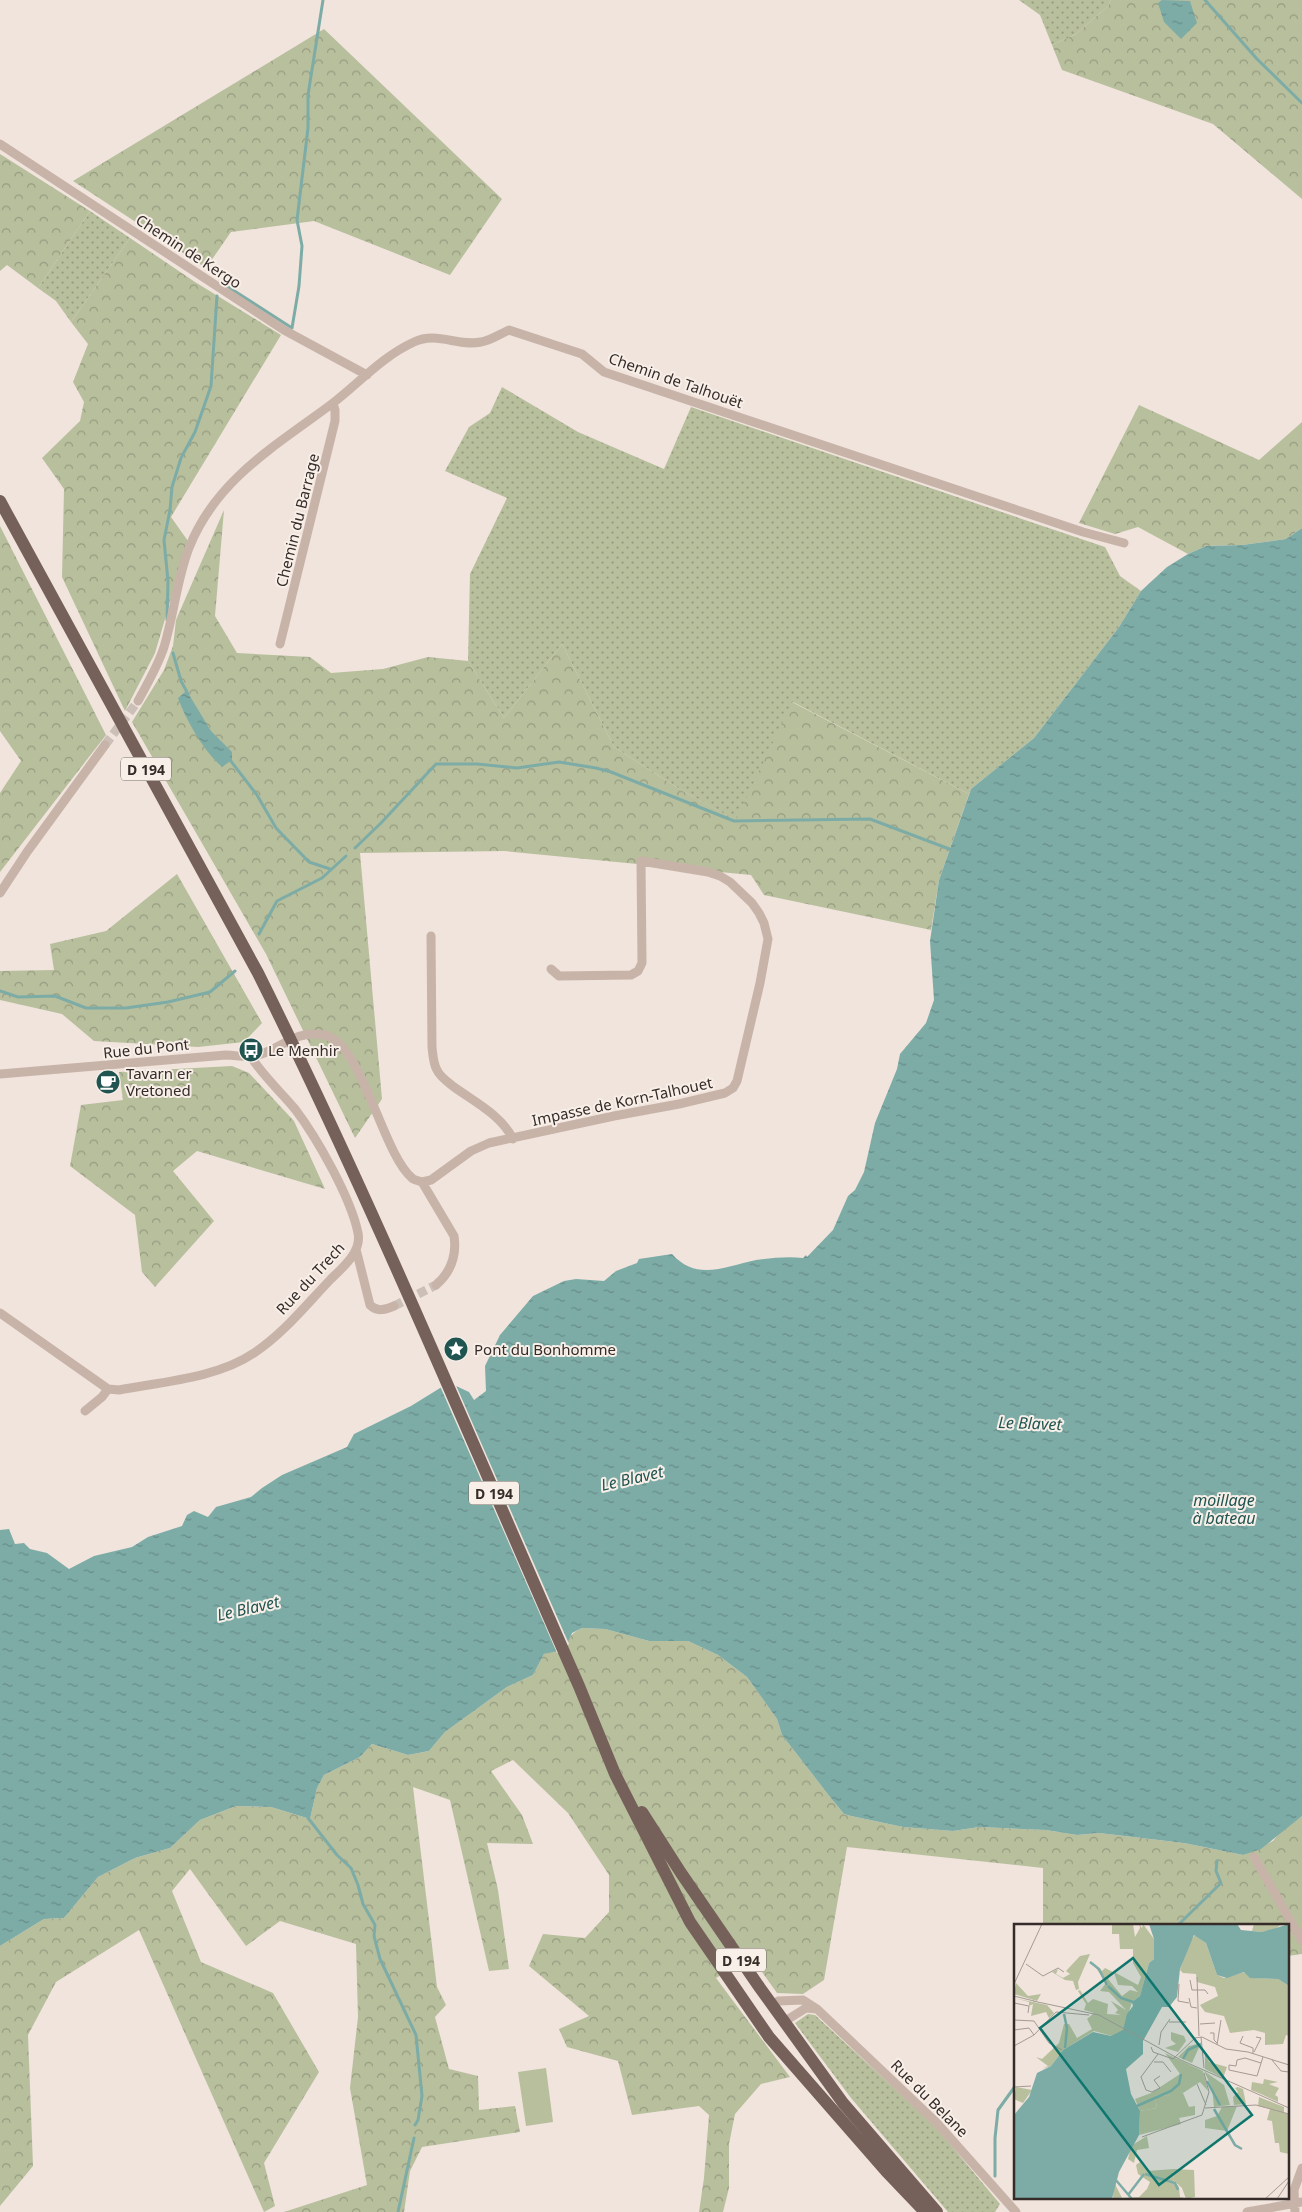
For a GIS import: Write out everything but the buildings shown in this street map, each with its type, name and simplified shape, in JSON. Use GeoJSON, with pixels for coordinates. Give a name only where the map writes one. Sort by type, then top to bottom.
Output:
{"type":"FeatureCollection","features":[{"type":"Feature","properties":{"kind":"main road","name":"D 194"},"geometry":{"type":"LineString","coordinates":[[0,502],[258,973],[345,1153],[579,1686],[615,1774],[690,1922],[769,2037],[880,2164],[925,2212]]}},
{"type":"Feature","properties":{"kind":"main road","name":"D 194"},"geometry":{"type":"LineString","coordinates":[[579,1686],[642,1813],[681,1873],[760,1988],[844,2103],[937,2212]]}},
{"type":"Feature","properties":{"kind":"street","name":"Chemin de Kergo"},"geometry":{"type":"LineString","coordinates":[[0,144],[284,330],[367,375]]}},
{"type":"Feature","properties":{"kind":"street","name":"Chemin de Talhouët"},"geometry":{"type":"LineString","coordinates":[[138,701],[164,649],[185,559],[196,531],[206,514],[230,484],[249,465],[333,402],[395,352],[417,340],[438,337],[462,342],[482,342],[509,330],[582,354],[604,372],[1083,532],[1124,543]]}},
{"type":"Feature","properties":{"kind":"street","name":"Chemin du Barrage"},"geometry":{"type":"LineString","coordinates":[[280,644],[335,421],[336,410],[333,402]]}},
{"type":"Feature","properties":{"kind":"street"},"geometry":{"type":"LineString","coordinates":[[0,893],[27,852],[105,745]]}},
{"type":"Feature","properties":{"kind":"street","name":"Impasse de Korn-Talhouet"},"geometry":{"type":"LineString","coordinates":[[422,1182],[431,1180],[471,1151],[489,1143],[679,1104],[724,1093],[733,1088],[737,1081],[768,939],[759,912],[730,882],[708,872],[641,860],[642,963],[638,971],[630,975],[559,976],[551,969]]}},
{"type":"Feature","properties":{"kind":"street"},"geometry":{"type":"LineString","coordinates":[[431,936],[432,1031],[436,1068],[445,1080],[492,1114],[507,1128],[513,1138]]}},
{"type":"Feature","properties":{"kind":"street","name":"Rue du Pont"},"geometry":{"type":"LineString","coordinates":[[0,1074],[226,1055],[252,1057],[270,1051],[290,1039],[312,1034],[326,1035],[345,1051],[360,1076],[398,1158],[412,1179],[422,1182],[454,1236],[455,1246],[452,1265],[436,1285]]}},
{"type":"Feature","properties":{"kind":"street","name":"Rue du Trech"},"geometry":{"type":"LineString","coordinates":[[108,1389],[119,1390],[195,1376],[240,1361],[268,1343],[297,1315],[346,1265],[356,1249],[358,1234],[347,1203],[327,1159],[312,1132],[294,1108],[259,1071],[252,1057]]}},
{"type":"Feature","properties":{"kind":"street"},"geometry":{"type":"LineString","coordinates":[[356,1249],[370,1305],[374,1309],[381,1310],[394,1306]]}},
{"type":"Feature","properties":{"kind":"street"},"geometry":{"type":"LineString","coordinates":[[0,1313],[108,1389],[102,1397],[85,1411]]}},
{"type":"Feature","properties":{"kind":"street"},"geometry":{"type":"LineString","coordinates":[[1254,1857],[1302,1942]]}},
{"type":"Feature","properties":{"kind":"street","name":"Rue du Belane"},"geometry":{"type":"LineString","coordinates":[[778,2000],[803,2000],[817,2009],[937,2123],[1016,2212]]}},
{"type":"Feature","properties":{"kind":"street"},"geometry":{"type":"LineString","coordinates":[[790,2018],[806,2008],[817,2009]]}},
{"type":"Feature","properties":{"kind":"street"},"geometry":{"type":"LineString","coordinates":[[1247,2212],[1297,2206],[1294,2190],[1302,2168]]}},
{"type":"Feature","properties":{"kind":"green space"},"geometry":{"type":"Polygon","coordinates":[[[1019,0],[1111,0],[1108,6],[1076,34],[1052,45],[1040,15],[1019,0]]]}},
{"type":"Feature","properties":{"kind":"green space"},"geometry":{"type":"Polygon","coordinates":[[[1111,0],[1302,0],[1302,199],[1213,124],[1062,70],[1052,45],[1076,34],[1108,6],[1111,0]]]}},
{"type":"Feature","properties":{"kind":"green space"},"geometry":{"type":"Polygon","coordinates":[[[324,29],[502,199],[450,275],[314,221],[231,232],[206,268],[73,181],[324,29]]]}},
{"type":"Feature","properties":{"kind":"green space"},"geometry":{"type":"Polygon","coordinates":[[[0,154],[90,211],[38,288],[7,265],[0,271],[0,154]]]}},
{"type":"Feature","properties":{"kind":"green space"},"geometry":{"type":"Polygon","coordinates":[[[90,211],[130,238],[71,322],[56,301],[38,288],[90,211]]]}},
{"type":"Feature","properties":{"kind":"green space"},"geometry":{"type":"Polygon","coordinates":[[[130,238],[195,282],[281,335],[171,517],[188,541],[155,653],[125,711],[62,577],[64,489],[42,458],[80,421],[84,402],[73,382],[88,344],[71,322],[130,238]]]}},
{"type":"Feature","properties":{"kind":"green space"},"geometry":{"type":"Polygon","coordinates":[[[502,387],[578,432],[664,469],[691,407],[1105,547],[1120,576],[1141,591],[1119,627],[1034,738],[971,789],[969,794],[793,702],[737,821],[681,790],[614,747],[562,644],[504,718],[468,661],[470,574],[507,498],[445,471],[469,427],[490,413],[502,387]]]}},
{"type":"Feature","properties":{"kind":"green space"},"geometry":{"type":"Polygon","coordinates":[[[1139,405],[1259,460],[1302,422],[1302,528],[1286,539],[1242,545],[1206,546],[1188,554],[1138,527],[1115,534],[1079,523],[1139,405]]]}},
{"type":"Feature","properties":{"kind":"green space"},"geometry":{"type":"Polygon","coordinates":[[[224,510],[215,616],[237,653],[310,657],[331,673],[383,669],[428,657],[468,661],[504,718],[562,644],[614,747],[681,790],[736,820],[792,702],[969,794],[939,880],[931,930],[764,895],[751,875],[504,851],[360,853],[382,1099],[355,1138],[266,954],[132,722],[164,670],[173,646],[176,620],[224,510]]]}},
{"type":"Feature","properties":{"kind":"green space"},"geometry":{"type":"Polygon","coordinates":[[[0,526],[106,735],[0,872],[0,793],[21,761],[0,731],[0,526]]]}},
{"type":"Feature","properties":{"kind":"green space"},"geometry":{"type":"Polygon","coordinates":[[[177,874],[262,1023],[244,1042],[198,1047],[94,1041],[62,1014],[0,1000],[0,971],[54,970],[50,944],[106,931],[177,874]]]}},
{"type":"Feature","properties":{"kind":"green space"},"geometry":{"type":"Polygon","coordinates":[[[232,1066],[249,1073],[294,1121],[325,1189],[197,1151],[173,1171],[214,1221],[155,1287],[142,1272],[135,1215],[70,1166],[81,1105],[123,1100],[119,1072],[232,1066]]]}},
{"type":"Feature","properties":{"kind":"green space"},"geometry":{"type":"Polygon","coordinates":[[[582,1628],[605,1629],[649,1641],[688,1641],[718,1655],[747,1677],[777,1719],[782,1735],[844,1814],[851,1816],[903,1827],[953,1831],[979,1827],[1046,1830],[1077,1835],[1099,1833],[1184,1843],[1243,1855],[1273,1841],[1280,1832],[1302,1816],[1302,1954],[1290,1956],[1290,1924],[1043,1924],[1043,1868],[847,1847],[824,1980],[803,1994],[777,1993],[752,1958],[716,1978],[790,2077],[761,2084],[735,2114],[729,2144],[729,2188],[723,2212],[699,2212],[709,2115],[699,2106],[632,2115],[618,2061],[567,2047],[559,2029],[589,2016],[529,1966],[543,1934],[585,1938],[609,1912],[609,1875],[568,1813],[513,1760],[491,1771],[522,1815],[533,1844],[487,1843],[498,1890],[509,1969],[489,1971],[450,1800],[413,1787],[437,1987],[446,2005],[435,2017],[449,2069],[478,2076],[479,2110],[515,2106],[520,2132],[422,2147],[410,2171],[404,2212],[284,2212],[367,2185],[350,2088],[358,2017],[356,1944],[280,1921],[246,1946],[190,1869],[172,1891],[201,1962],[273,1993],[319,2072],[264,2163],[275,2206],[264,2212],[139,1930],[56,1982],[28,2035],[33,2166],[0,2206],[0,1946],[44,1919],[64,1918],[98,1877],[135,1858],[170,1848],[200,1820],[236,1806],[271,1807],[310,1819],[317,1788],[324,1775],[360,1757],[372,1744],[408,1755],[429,1751],[445,1732],[507,1687],[533,1675],[544,1654],[558,1649],[576,1631],[582,1628]]]}},
{"type":"Feature","properties":{"kind":"green space"},"geometry":{"type":"Polygon","coordinates":[[[808,2014],[815,2015],[934,2125],[1000,2204],[995,2212],[948,2212],[851,2098],[795,2023],[808,2014]]]}},
{"type":"Feature","properties":{"kind":"green space"},"geometry":{"type":"Polygon","coordinates":[[[546,2068],[553,2122],[526,2126],[518,2072],[546,2068]]]}},
{"type":"Feature","properties":{"kind":"water"},"geometry":{"type":"Polygon","coordinates":[[[1162,0],[1190,1],[1197,23],[1181,39],[1164,22],[1158,3],[1162,0]]]}},
{"type":"Feature","properties":{"kind":"water"},"geometry":{"type":"Polygon","coordinates":[[[1302,528],[1302,1816],[1261,1849],[1243,1855],[1184,1843],[1099,1833],[1077,1835],[1046,1830],[979,1827],[953,1831],[903,1827],[851,1816],[844,1814],[782,1735],[777,1719],[747,1677],[718,1655],[688,1641],[649,1641],[605,1629],[582,1628],[572,1633],[568,1642],[558,1651],[544,1654],[533,1675],[507,1687],[445,1732],[429,1751],[408,1755],[372,1744],[360,1757],[324,1775],[317,1788],[310,1819],[271,1807],[236,1806],[200,1820],[170,1848],[135,1858],[98,1877],[64,1918],[44,1919],[0,1946],[0,1530],[9,1529],[15,1544],[24,1543],[30,1549],[47,1553],[69,1569],[94,1556],[132,1547],[148,1537],[182,1526],[187,1515],[194,1511],[208,1517],[216,1507],[251,1497],[282,1475],[347,1447],[354,1434],[411,1406],[445,1385],[456,1386],[469,1392],[474,1400],[486,1391],[485,1366],[500,1335],[533,1296],[564,1281],[576,1279],[604,1281],[616,1271],[637,1263],[639,1259],[672,1254],[691,1268],[702,1270],[723,1268],[762,1259],[803,1258],[806,1255],[807,1257],[833,1230],[848,1196],[855,1190],[864,1172],[875,1123],[897,1069],[900,1054],[926,1023],[934,1000],[930,941],[939,880],[971,789],[1034,738],[1119,627],[1141,591],[1167,567],[1206,546],[1242,545],[1286,539],[1302,528]]]}},
{"type":"Feature","properties":{"kind":"water"},"geometry":{"type":"Polygon","coordinates":[[[185,692],[188,693],[211,731],[232,752],[232,760],[222,767],[202,744],[186,717],[178,698],[185,692]]]}},
{"type":"Feature","properties":{"kind":"pier"},"geometry":{"type":"Polygon","coordinates":[[[444,1383],[455,1383],[569,1644],[560,1653],[557,1653],[440,1386],[444,1383]]]}},
{"type":"Feature","properties":{"kind":"waterway"},"geometry":{"type":"LineString","coordinates":[[225,285],[292,328],[299,286],[302,246],[297,220],[308,128],[308,95],[323,0]]}},
{"type":"Feature","properties":{"kind":"waterway"},"geometry":{"type":"LineString","coordinates":[[1205,0],[1257,59],[1302,103]]}},
{"type":"Feature","properties":{"kind":"waterway"},"geometry":{"type":"LineString","coordinates":[[167,620],[168,581],[164,540],[172,487],[181,458],[195,432],[211,386],[217,296]]}},
{"type":"Feature","properties":{"kind":"waterway"},"geometry":{"type":"LineString","coordinates":[[173,653],[181,681],[188,694]]}},
{"type":"Feature","properties":{"kind":"waterway"},"geometry":{"type":"LineString","coordinates":[[230,760],[257,795],[276,828],[309,862],[330,869]]}},
{"type":"Feature","properties":{"kind":"waterway"},"geometry":{"type":"LineString","coordinates":[[355,848],[436,764],[477,764],[517,768],[559,762],[611,772],[734,821],[870,819],[952,850]]}},
{"type":"Feature","properties":{"kind":"waterway"},"geometry":{"type":"LineString","coordinates":[[259,934],[277,901],[322,878],[346,856]]}},
{"type":"Feature","properties":{"kind":"waterway"},"geometry":{"type":"LineString","coordinates":[[0,991],[18,997],[55,996],[86,1008],[126,1008],[168,1002],[210,992],[235,971]]}},
{"type":"Feature","properties":{"kind":"waterway"},"geometry":{"type":"LineString","coordinates":[[308,1818],[337,1855],[351,1868],[363,1904],[375,1925],[374,1936],[380,1959],[416,2035],[422,2096],[418,2120],[415,2125]]}},
{"type":"Feature","properties":{"kind":"waterway"},"geometry":{"type":"LineString","coordinates":[[1179,1924],[1221,1883],[1216,1871],[1217,1861]]}},
{"type":"Feature","properties":{"kind":"waterway"},"geometry":{"type":"LineString","coordinates":[[995,2176],[995,2138],[998,2110],[1014,2088]]}},
{"type":"Feature","properties":{"kind":"waterway"},"geometry":{"type":"LineString","coordinates":[[398,2212],[414,2138]]}},
{"type":"Feature","properties":{"kind":"tunnel"},"geometry":{"type":"LineString","coordinates":[[105,745],[138,701]]}},
{"type":"Feature","properties":{"kind":"tunnel"},"geometry":{"type":"LineString","coordinates":[[394,1306],[436,1285]]}},
{"type":"Feature","properties":{"kind":"place","name":"Le Menhir"},"geometry":{"type":"Point","coordinates":[251,1050]}},
{"type":"Feature","properties":{"kind":"place","name":"Tavarn er Vretoned"},"geometry":{"type":"Point","coordinates":[108,1082]}},
{"type":"Feature","properties":{"kind":"place","name":"Pont du Bonhomme"},"geometry":{"type":"Point","coordinates":[456,1349]}},
{"type":"Feature","properties":{"kind":"water label","name":"Le Blavet"},"geometry":{"type":"Point","coordinates":[1030,1423]}},
{"type":"Feature","properties":{"kind":"water label","name":"Le Blavet"},"geometry":{"type":"Point","coordinates":[632,1478]}},
{"type":"Feature","properties":{"kind":"water label","name":"moillage à bateau"},"geometry":{"type":"Point","coordinates":[1224,1509]}},
{"type":"Feature","properties":{"kind":"water label","name":"Le Blavet"},"geometry":{"type":"Point","coordinates":[248,1608]}}]}
